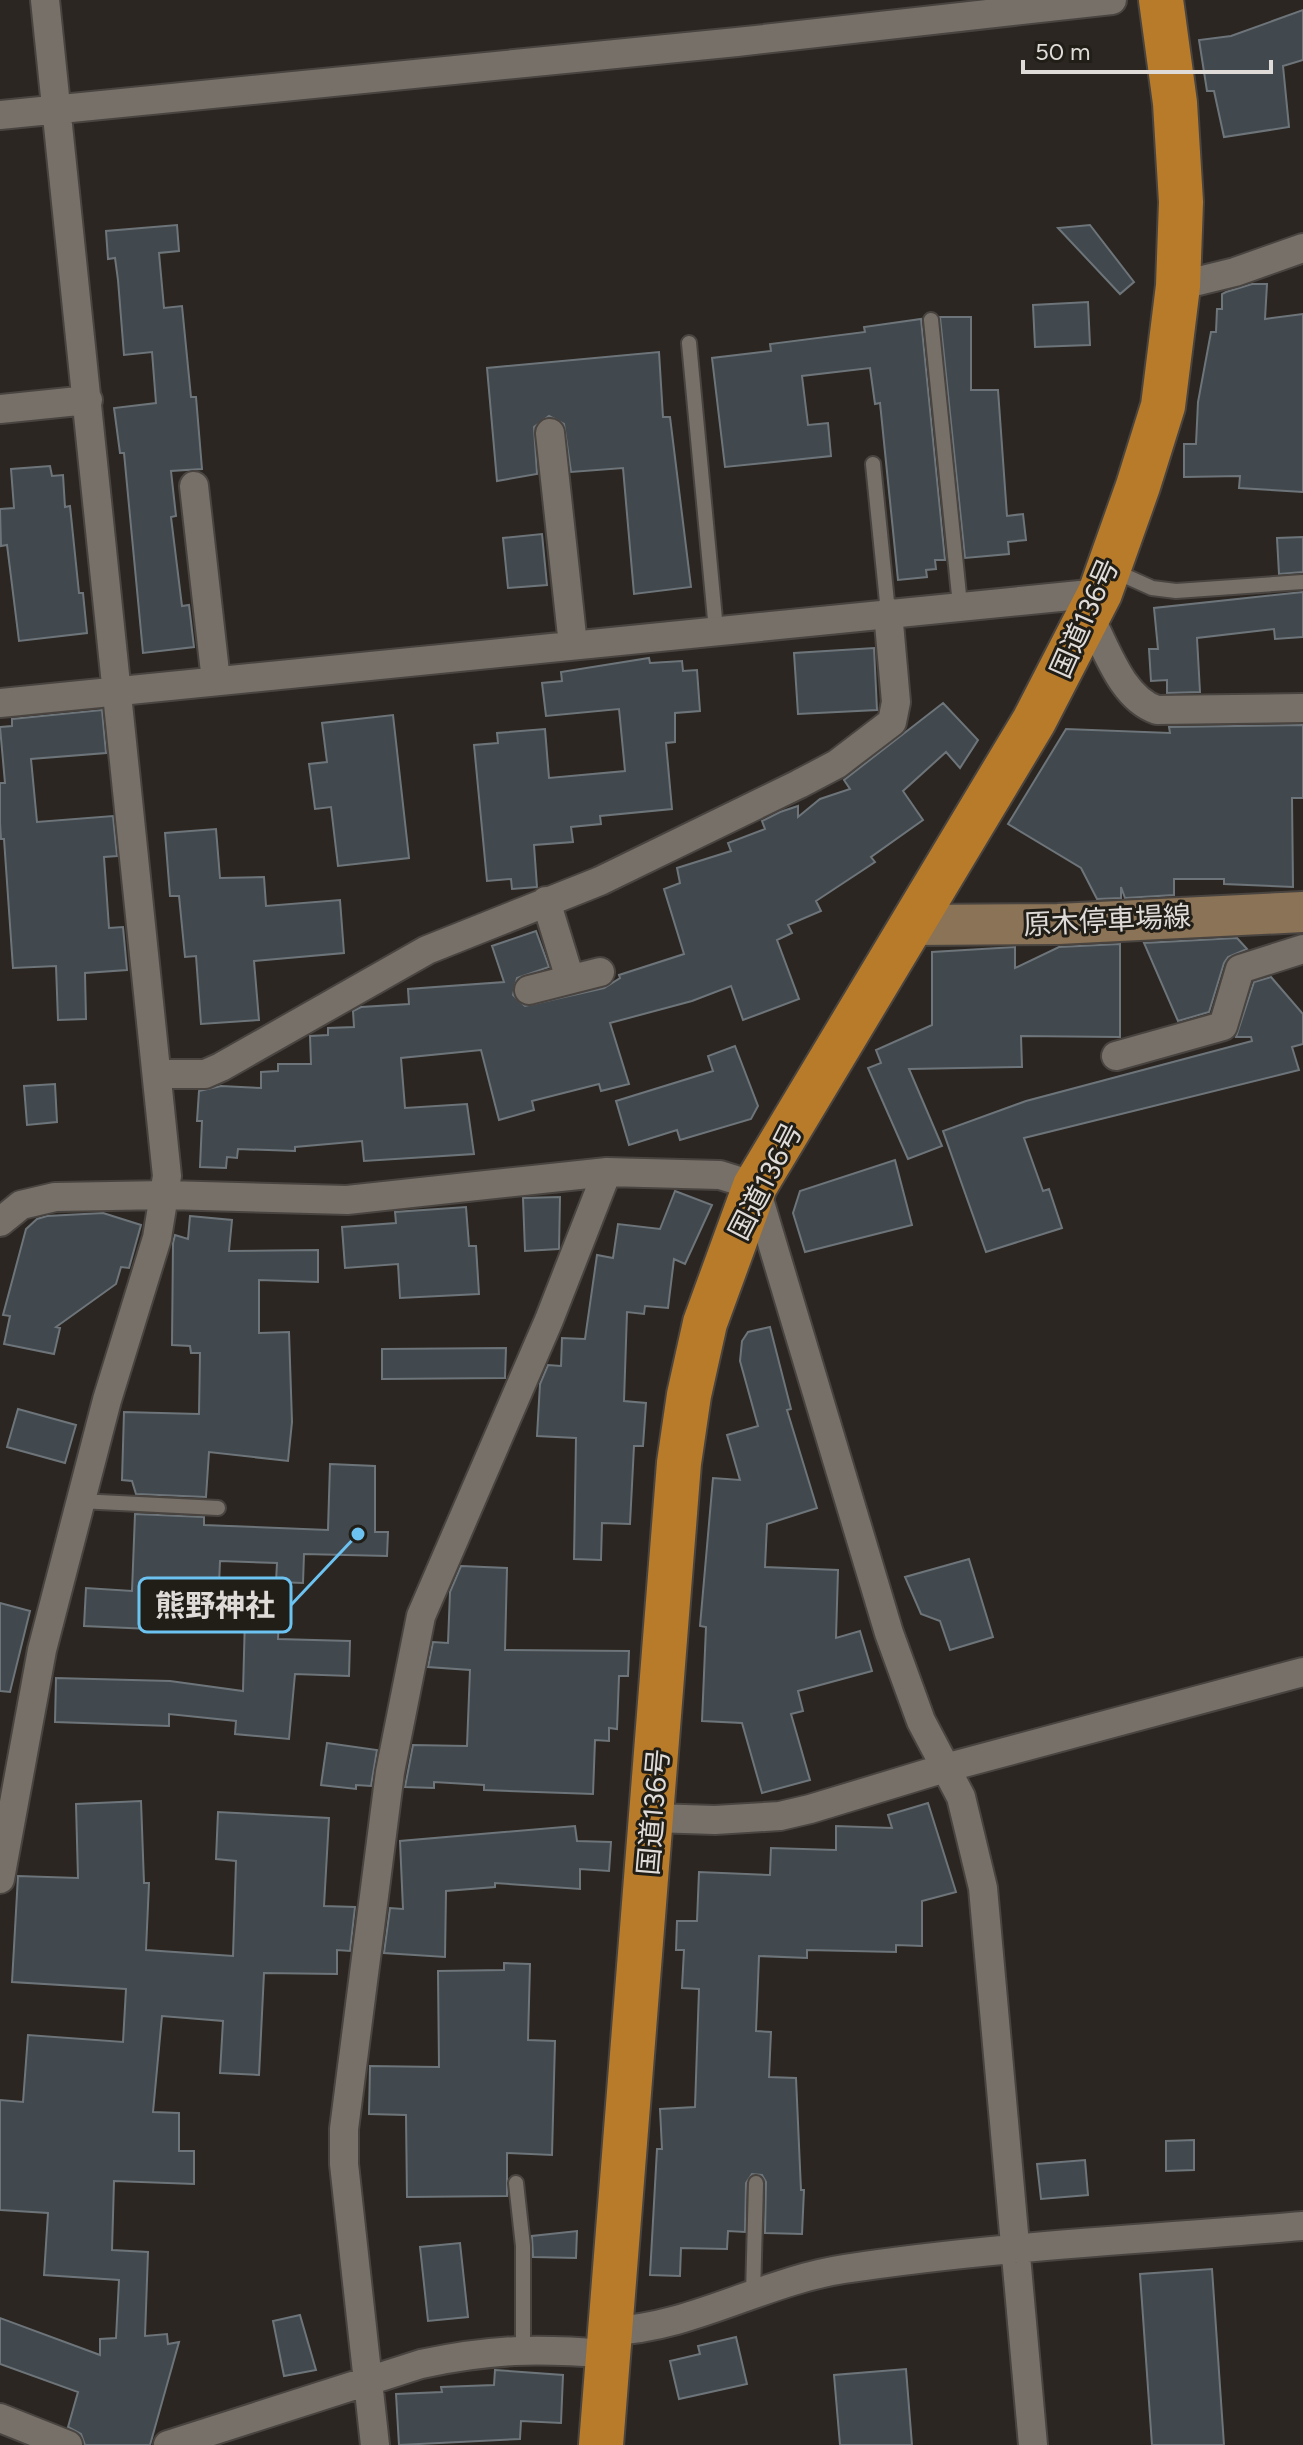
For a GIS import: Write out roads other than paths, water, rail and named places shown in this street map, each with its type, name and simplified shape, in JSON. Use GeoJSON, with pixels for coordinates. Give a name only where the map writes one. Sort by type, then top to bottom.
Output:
{"type":"FeatureCollection","features":[{"type":"Feature","properties":{"kind":"highway","name":"国道136号"},"geometry":{"type":"LineString","coordinates":[[601,2445],[679,1463],[689,1395],[716,1285],[755,1186],[1034,721],[1099,592],[1163,406],[1178,286],[1181,202],[1176,117],[1161,0]]}},
{"type":"Feature","properties":{"kind":"main road","name":"原木停車場線"},"geometry":{"type":"LineString","coordinates":[[912,925],[1058,924],[1300,931]]}},
{"type":"Feature","properties":{"kind":"street"},"geometry":{"type":"LineString","coordinates":[[0,1879],[42,1650],[79,1501],[157,1238],[166,1195],[159,1074],[45,0]]}},
{"type":"Feature","properties":{"kind":"street"},"geometry":{"type":"LineString","coordinates":[[0,115],[737,42],[1112,0]]}},
{"type":"Feature","properties":{"kind":"street"},"geometry":{"type":"LineString","coordinates":[[1178,286],[1235,272],[1303,248]]}},
{"type":"Feature","properties":{"kind":"street"},"geometry":{"type":"LineString","coordinates":[[0,409],[88,400]]}},
{"type":"Feature","properties":{"kind":"street"},"geometry":{"type":"LineString","coordinates":[[550,433],[573,645]]}},
{"type":"Feature","properties":{"kind":"street"},"geometry":{"type":"LineString","coordinates":[[194,486],[216,681]]}},
{"type":"Feature","properties":{"kind":"street"},"geometry":{"type":"LineString","coordinates":[[0,701],[1099,592],[1131,693],[1141,705],[1157,710],[1303,708]]}},
{"type":"Feature","properties":{"kind":"street"},"geometry":{"type":"LineString","coordinates":[[159,1074],[205,1074],[221,1067],[427,950],[600,881],[837,764],[892,722],[896,702],[888,612]]}},
{"type":"Feature","properties":{"kind":"street"},"geometry":{"type":"LineString","coordinates":[[546,901],[570,979]]}},
{"type":"Feature","properties":{"kind":"street"},"geometry":{"type":"LineString","coordinates":[[1116,1056],[1223,1026],[1240,969],[1300,931]]}},
{"type":"Feature","properties":{"kind":"street"},"geometry":{"type":"LineString","coordinates":[[529,990],[600,972]]}},
{"type":"Feature","properties":{"kind":"street"},"geometry":{"type":"LineString","coordinates":[[375,2445],[344,2164],[344,2129],[390,1772],[411,1656],[421,1616],[566,1280],[607,1172]]}},
{"type":"Feature","properties":{"kind":"street"},"geometry":{"type":"LineString","coordinates":[[0,1222],[21,1205],[55,1197],[166,1195],[347,1200],[607,1172],[720,1175],[755,1186],[889,1633],[921,1721],[961,1797],[983,1888],[1033,2445]]}},
{"type":"Feature","properties":{"kind":"street"},"geometry":{"type":"LineString","coordinates":[[653,1818],[715,1820],[780,1816],[945,1768],[1303,1672]]}},
{"type":"Feature","properties":{"kind":"street"},"geometry":{"type":"LineString","coordinates":[[180,2443],[448,2358],[610,2342],[639,2330],[841,2269],[1016,2250],[1303,2226]]}},
{"type":"Feature","properties":{"kind":"street"},"geometry":{"type":"LineString","coordinates":[[0,2418],[68,2445]]}},
{"type":"Feature","properties":{"kind":"lane"},"geometry":{"type":"LineString","coordinates":[[931,320],[960,605]]}},
{"type":"Feature","properties":{"kind":"lane"},"geometry":{"type":"LineString","coordinates":[[689,343],[716,630]]}},
{"type":"Feature","properties":{"kind":"lane"},"geometry":{"type":"LineString","coordinates":[[873,464],[888,612]]}},
{"type":"Feature","properties":{"kind":"lane"},"geometry":{"type":"LineString","coordinates":[[1099,592],[1152,588],[1176,591],[1303,582]]}},
{"type":"Feature","properties":{"kind":"lane"},"geometry":{"type":"LineString","coordinates":[[79,1501],[218,1508]]}},
{"type":"Feature","properties":{"kind":"lane"},"geometry":{"type":"LineString","coordinates":[[516,2183],[523,2246],[523,2349]]}},
{"type":"Feature","properties":{"kind":"lane"},"geometry":{"type":"LineString","coordinates":[[753,2295],[756,2183]]}},
{"type":"Feature","properties":{"kind":"place","name":"熊野神社"},"geometry":{"type":"Point","coordinates":[358,1534]}}]}
